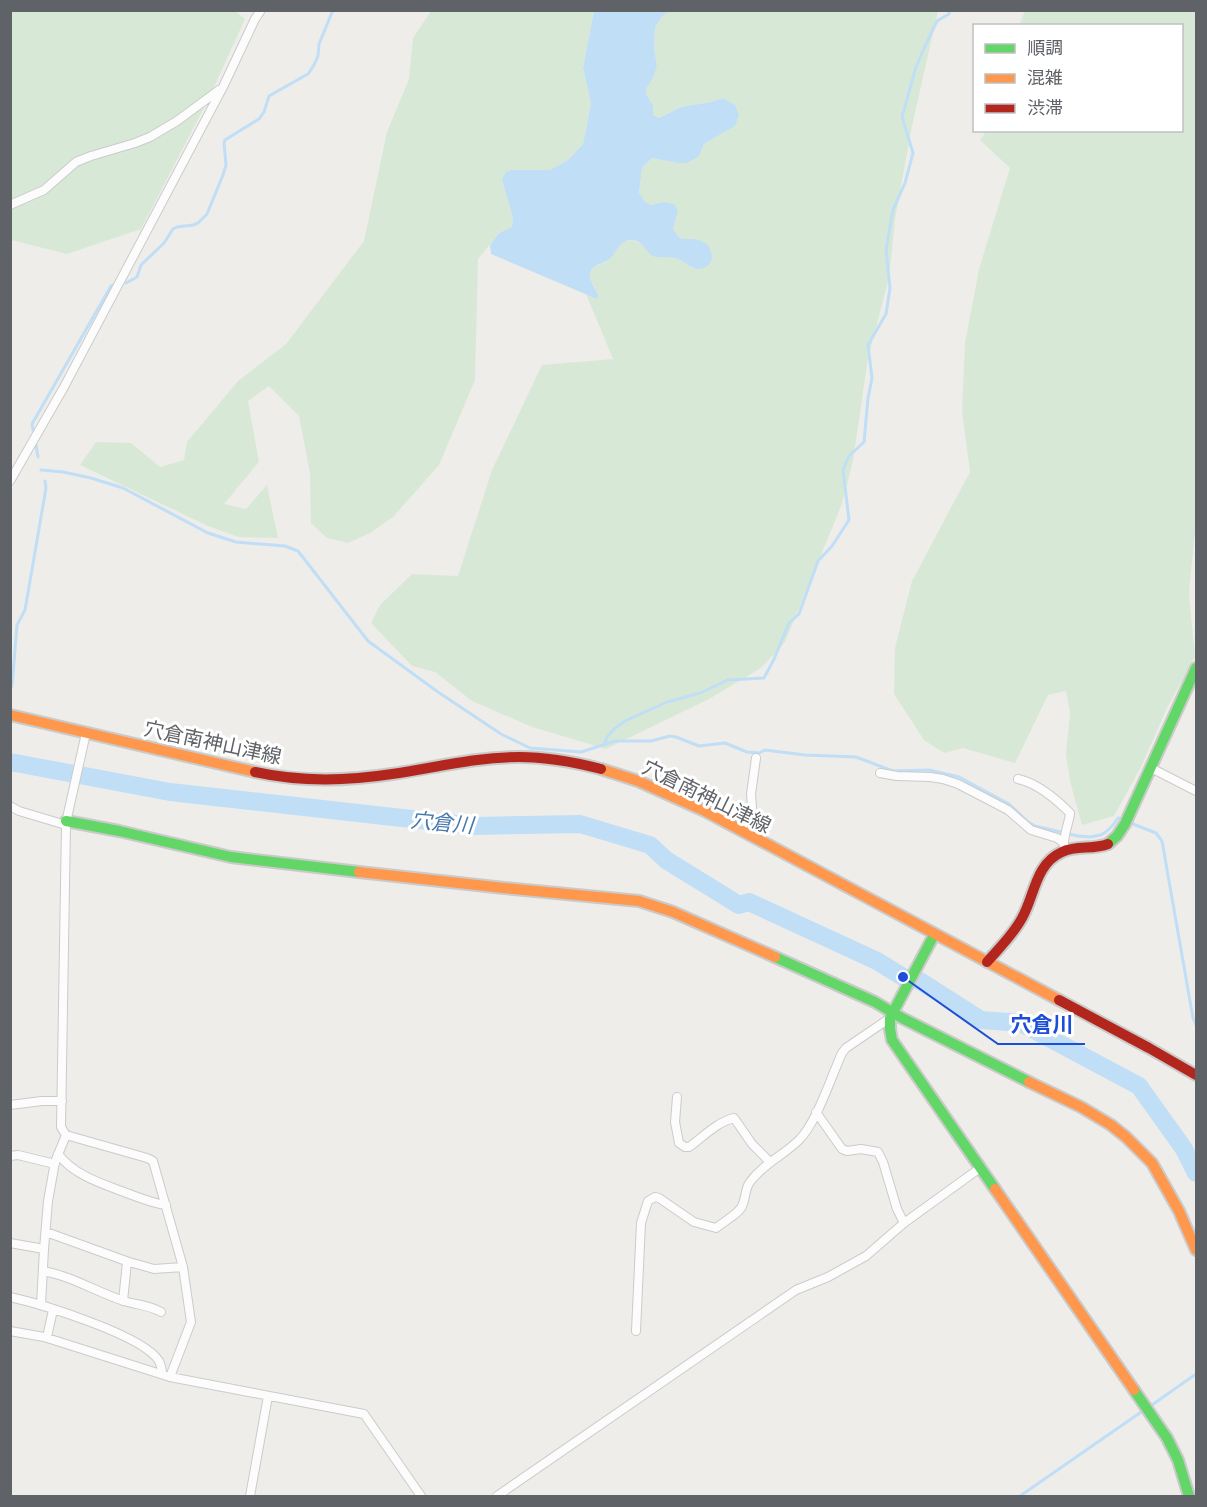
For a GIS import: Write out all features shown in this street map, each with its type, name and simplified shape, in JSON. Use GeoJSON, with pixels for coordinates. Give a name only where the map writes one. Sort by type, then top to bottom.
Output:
{"type":"FeatureCollection","features":[{"type":"Feature","properties":{"kind":"street"},"geometry":{"type":"LineString","coordinates":[[10,481],[64,387],[223,87],[261,10]]}},
{"type":"Feature","properties":{"kind":"street"},"geometry":{"type":"LineString","coordinates":[[10,205],[44,190],[76,162],[150,137],[177,121],[223,87]]}},
{"type":"Feature","properties":{"kind":"street"},"geometry":{"type":"LineString","coordinates":[[880,773],[930,777],[958,784],[1008,810],[1031,830],[1065,840],[1074,849],[1100,847],[1113,841],[1125,824],[1197,668]]}},
{"type":"Feature","properties":{"kind":"street","name":"穴倉南神山津線"},"geometry":{"type":"LineString","coordinates":[[10,715],[85,736],[260,773],[316,779],[352,779],[452,764],[520,757],[555,759],[610,771],[671,794],[932,939],[987,962],[1197,1075]]}},
{"type":"Feature","properties":{"kind":"street"},"geometry":{"type":"LineString","coordinates":[[85,736],[66,822],[61,1127],[66,1135],[153,1161],[183,1267],[191,1322],[166,1376]]}},
{"type":"Feature","properties":{"kind":"street"},"geometry":{"type":"LineString","coordinates":[[741,831],[752,807],[756,758]]}},
{"type":"Feature","properties":{"kind":"street"},"geometry":{"type":"LineString","coordinates":[[1151,768],[1197,791]]}},
{"type":"Feature","properties":{"kind":"street"},"geometry":{"type":"LineString","coordinates":[[987,962],[1021,921],[1038,875],[1065,840],[1070,820],[1070,813],[1067,809],[1036,786],[1018,779]]}},
{"type":"Feature","properties":{"kind":"street"},"geometry":{"type":"LineString","coordinates":[[10,806],[18,811],[66,822],[255,860],[639,901],[673,912],[875,1002],[987,1062],[1081,1107],[1111,1125],[1152,1163],[1179,1211],[1197,1250]]}},
{"type":"Feature","properties":{"kind":"street"},"geometry":{"type":"LineString","coordinates":[[932,939],[892,1013],[889,1026],[892,1040],[1167,1438],[1180,1465],[1190,1497]]}},
{"type":"Feature","properties":{"kind":"street"},"geometry":{"type":"LineString","coordinates":[[636,1331],[642,1223],[648,1201],[655,1197],[659,1198],[694,1222],[716,1228],[740,1209],[751,1180],[808,1129],[846,1048],[892,1013]]}},
{"type":"Feature","properties":{"kind":"street"},"geometry":{"type":"LineString","coordinates":[[677,1097],[675,1122],[679,1143],[689,1147],[711,1130],[734,1118],[752,1144],[770,1162]]}},
{"type":"Feature","properties":{"kind":"street"},"geometry":{"type":"LineString","coordinates":[[10,1105],[62,1101]]}},
{"type":"Feature","properties":{"kind":"street"},"geometry":{"type":"LineString","coordinates":[[816,1112],[842,1149],[878,1152],[904,1223]]}},
{"type":"Feature","properties":{"kind":"street"},"geometry":{"type":"LineString","coordinates":[[40,1305],[48,1201],[55,1164],[66,1135]]}},
{"type":"Feature","properties":{"kind":"street"},"geometry":{"type":"LineString","coordinates":[[58,1154],[75,1170],[91,1179],[154,1203],[166,1205]]}},
{"type":"Feature","properties":{"kind":"street"},"geometry":{"type":"LineString","coordinates":[[10,1156],[18,1155],[55,1164]]}},
{"type":"Feature","properties":{"kind":"street"},"geometry":{"type":"LineString","coordinates":[[497,1497],[796,1290],[828,1277],[866,1256],[904,1223],[980,1168]]}},
{"type":"Feature","properties":{"kind":"street"},"geometry":{"type":"LineString","coordinates":[[46,1232],[127,1262],[154,1269],[183,1267]]}},
{"type":"Feature","properties":{"kind":"street"},"geometry":{"type":"LineString","coordinates":[[10,1243],[44,1249]]}},
{"type":"Feature","properties":{"kind":"street"},"geometry":{"type":"LineString","coordinates":[[123,1301],[127,1262]]}},
{"type":"Feature","properties":{"kind":"street"},"geometry":{"type":"LineString","coordinates":[[43,1271],[76,1280],[123,1301],[152,1307],[161,1312]]}},
{"type":"Feature","properties":{"kind":"street"},"geometry":{"type":"LineString","coordinates":[[10,1297],[40,1305],[116,1332],[158,1359],[166,1376]]}},
{"type":"Feature","properties":{"kind":"street"},"geometry":{"type":"LineString","coordinates":[[47,1338],[53,1310]]}},
{"type":"Feature","properties":{"kind":"street"},"geometry":{"type":"LineString","coordinates":[[10,1331],[47,1338],[166,1376],[364,1414],[421,1497]]}},
{"type":"Feature","properties":{"kind":"street"},"geometry":{"type":"LineString","coordinates":[[250,1497],[268,1396]]}},
{"type":"Feature","properties":{"kind":"green space"},"geometry":{"type":"Polygon","coordinates":[[[234,10],[245,19],[209,98],[141,229],[67,254],[11,240],[11,11],[234,10]]]}},
{"type":"Feature","properties":{"kind":"green space"},"geometry":{"type":"Polygon","coordinates":[[[670,10],[938,11],[912,126],[895,219],[889,278],[868,358],[853,461],[842,504],[785,642],[761,668],[709,699],[606,749],[532,727],[472,701],[435,672],[412,666],[371,623],[380,605],[412,574],[458,576],[492,470],[542,365],[613,359],[586,294],[596,298],[595,288],[589,278],[590,271],[612,257],[617,247],[625,241],[633,240],[645,246],[656,257],[682,260],[695,269],[698,240],[683,239],[673,228],[678,211],[663,202],[651,205],[645,203],[639,193],[642,168],[652,158],[678,163],[699,156],[704,144],[735,126],[723,98],[681,107],[659,118],[653,115],[653,105],[646,94],[646,89],[657,67],[654,47],[655,28],[662,16],[670,10]]]}},
{"type":"Feature","properties":{"kind":"green space"},"geometry":{"type":"Polygon","coordinates":[[[431,11],[594,11],[583,68],[591,103],[583,144],[568,160],[550,170],[512,170],[502,180],[513,218],[512,228],[499,233],[478,259],[475,380],[439,465],[393,517],[370,533],[348,543],[327,538],[311,523],[310,473],[299,416],[269,386],[248,401],[259,462],[224,504],[246,509],[267,485],[278,538],[239,537],[208,526],[80,465],[96,442],[131,443],[160,467],[184,460],[187,442],[238,381],[286,344],[364,241],[387,132],[409,79],[413,38],[431,11]]]}},
{"type":"Feature","properties":{"kind":"green space"},"geometry":{"type":"Polygon","coordinates":[[[1025,11],[1196,11],[1196,520],[1189,593],[1195,657],[1168,706],[1141,767],[1114,816],[1082,825],[1070,781],[1066,754],[1070,713],[1066,691],[1048,695],[1015,763],[963,748],[944,753],[924,740],[894,694],[895,648],[912,581],[970,472],[962,412],[965,343],[979,269],[1010,168],[980,140],[986,132],[1183,132],[1183,24],[1019,24],[1025,11]]]}},
{"type":"Feature","properties":{"kind":"water"},"geometry":{"type":"Polygon","coordinates":[[[594,11],[670,11],[662,16],[655,28],[654,47],[657,67],[646,89],[646,94],[653,105],[653,115],[659,118],[681,107],[723,98],[735,105],[739,115],[735,126],[704,144],[699,156],[687,163],[652,158],[642,168],[639,193],[645,202],[651,205],[663,202],[674,204],[678,211],[673,228],[676,233],[681,238],[699,240],[708,245],[712,256],[710,263],[697,269],[678,259],[653,256],[635,240],[625,241],[607,261],[591,270],[590,277],[598,295],[597,299],[491,254],[490,245],[499,233],[512,227],[513,218],[502,180],[506,172],[550,170],[568,160],[583,144],[591,103],[583,68],[594,11]]]}},
{"type":"Feature","properties":{"kind":"waterway"},"geometry":{"type":"LineString","coordinates":[[126,283],[137,277],[141,265],[164,243],[173,229],[198,223],[207,214],[226,165],[225,140],[259,119],[269,96],[308,74],[318,56],[319,44],[333,10]]}},
{"type":"Feature","properties":{"kind":"waterway"},"geometry":{"type":"LineString","coordinates":[[604,745],[607,737],[625,721],[667,702],[700,693],[728,680],[764,678],[789,623],[799,614],[818,561],[832,546],[849,520],[843,470],[849,456],[864,442],[872,378],[868,345],[886,314],[890,288],[886,251],[891,221],[913,153],[902,117],[916,67],[926,44],[937,21],[949,14],[950,10]]}},
{"type":"Feature","properties":{"kind":"waterway"},"geometry":{"type":"LineString","coordinates":[[33,430],[32,424],[111,286],[116,284]]}},
{"type":"Feature","properties":{"kind":"waterway"},"geometry":{"type":"LineString","coordinates":[[36,445],[38,457]]}},
{"type":"Feature","properties":{"kind":"waterway"},"geometry":{"type":"LineString","coordinates":[[41,470],[91,478],[123,488],[208,533],[236,542],[285,546],[298,551],[368,641],[501,734],[530,748],[581,752],[615,741],[651,741],[670,736],[699,746],[725,743],[747,752],[759,753],[765,750],[805,755],[856,757],[893,771],[929,770],[959,777],[1009,804],[1035,826],[1078,836],[1101,835],[1119,818]]}},
{"type":"Feature","properties":{"kind":"waterway"},"geometry":{"type":"LineString","coordinates":[[10,688],[17,625],[25,610],[46,488],[45,481]]}},
{"type":"Feature","properties":{"kind":"waterway","name":"穴倉川"},"geometry":{"type":"LineString","coordinates":[[10,762],[170,792],[474,826],[580,824],[650,845],[666,860],[739,905],[749,902],[877,961],[903,977],[920,981],[981,1020],[1021,1023],[1139,1086],[1184,1149],[1196,1173]]}},
{"type":"Feature","properties":{"kind":"waterway"},"geometry":{"type":"LineString","coordinates":[[1133,824],[1156,833],[1162,841],[1196,1025]]}},
{"type":"Feature","properties":{"kind":"waterway"},"geometry":{"type":"LineString","coordinates":[[1149,1407],[1196,1374]]}},
{"type":"Feature","properties":{"kind":"waterway"},"geometry":{"type":"LineString","coordinates":[[1020,1496],[1144,1410]]}},
{"type":"Feature","properties":{"kind":"traffic: fast"},"geometry":{"type":"LineString","coordinates":[[1108,844],[1125,824],[1196,668]]}},
{"type":"Feature","properties":{"kind":"traffic: fast"},"geometry":{"type":"LineString","coordinates":[[66,821],[231,857],[359,872]]}},
{"type":"Feature","properties":{"kind":"traffic: fast"},"geometry":{"type":"LineString","coordinates":[[934,935],[890,1018],[892,1040],[995,1189]]}},
{"type":"Feature","properties":{"kind":"traffic: fast"},"geometry":{"type":"LineString","coordinates":[[775,957],[875,1002],[1029,1082]]}},
{"type":"Feature","properties":{"kind":"traffic: fast"},"geometry":{"type":"LineString","coordinates":[[1134,1390],[1167,1438],[1178,1460],[1189,1496]]}},
{"type":"Feature","properties":{"kind":"traffic: slow"},"geometry":{"type":"LineString","coordinates":[[10,715],[255,772]]}},
{"type":"Feature","properties":{"kind":"traffic: slow"},"geometry":{"type":"LineString","coordinates":[[601,769],[638,781],[705,811],[1059,1000]]}},
{"type":"Feature","properties":{"kind":"traffic: slow"},"geometry":{"type":"LineString","coordinates":[[359,872],[639,901],[673,912],[775,957]]}},
{"type":"Feature","properties":{"kind":"traffic: slow"},"geometry":{"type":"LineString","coordinates":[[1029,1082],[1081,1107],[1111,1125],[1152,1163],[1179,1211],[1196,1250]]}},
{"type":"Feature","properties":{"kind":"traffic: slow"},"geometry":{"type":"LineString","coordinates":[[995,1189],[1134,1390]]}},
{"type":"Feature","properties":{"kind":"traffic: jam"},"geometry":{"type":"LineString","coordinates":[[255,772],[289,778],[341,779],[392,774],[487,759],[519,757],[560,760],[601,769]]}},
{"type":"Feature","properties":{"kind":"traffic: jam"},"geometry":{"type":"LineString","coordinates":[[987,962],[1018,924],[1041,872],[1053,857],[1067,850],[1108,844]]}},
{"type":"Feature","properties":{"kind":"traffic: jam"},"geometry":{"type":"LineString","coordinates":[[1059,1000],[1196,1075]]}},
{"type":"Feature","properties":{"kind":"place","name":"穴倉川"},"geometry":{"type":"Point","coordinates":[903,977]}}]}
